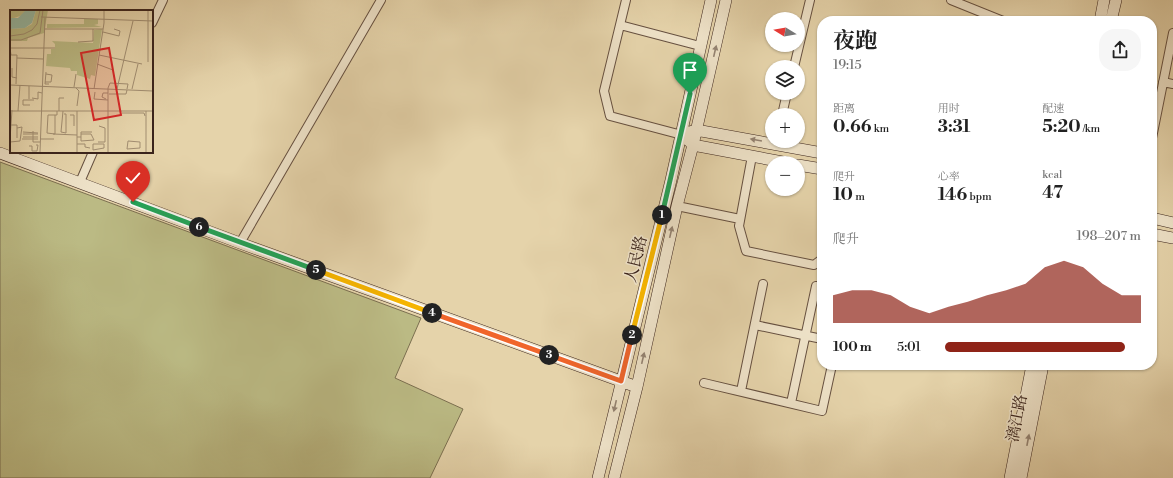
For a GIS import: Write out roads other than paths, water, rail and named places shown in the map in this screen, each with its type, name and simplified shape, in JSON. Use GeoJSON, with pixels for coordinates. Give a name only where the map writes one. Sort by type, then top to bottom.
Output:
{"type":"FeatureCollection","features":[{"type":"Feature","properties":{"kind":"main road","name":"人民路"},"geometry":{"type":"LineString","coordinates":[[598,478],[682,134],[711,0]]}},
{"type":"Feature","properties":{"kind":"main road","name":"人民路"},"geometry":{"type":"LineString","coordinates":[[614,478],[637,387],[677,206],[693,145],[726,0]]}},
{"type":"Feature","properties":{"kind":"main road"},"geometry":{"type":"LineString","coordinates":[[1101,16],[1104,0]]}},
{"type":"Feature","properties":{"kind":"main road"},"geometry":{"type":"LineString","coordinates":[[1112,16],[1116,0]]}},
{"type":"Feature","properties":{"kind":"main road"},"geometry":{"type":"LineString","coordinates":[[765,140],[696,130],[682,134],[693,145],[765,159]]}},
{"type":"Feature","properties":{"kind":"main road"},"geometry":{"type":"LineString","coordinates":[[801,148],[817,152]]}},
{"type":"Feature","properties":{"kind":"main road"},"geometry":{"type":"LineString","coordinates":[[0,153],[240,243],[637,387]]}},
{"type":"Feature","properties":{"kind":"main road"},"geometry":{"type":"LineString","coordinates":[[805,166],[817,169]]}},
{"type":"Feature","properties":{"kind":"main road"},"geometry":{"type":"LineString","coordinates":[[1157,219],[1173,223]]}},
{"type":"Feature","properties":{"kind":"main road"},"geometry":{"type":"LineString","coordinates":[[1157,235],[1173,238]]}},
{"type":"Feature","properties":{"kind":"main road","name":"漓江路"},"geometry":{"type":"LineString","coordinates":[[1010,478],[1031,370]]}},
{"type":"Feature","properties":{"kind":"main road","name":"漓江路"},"geometry":{"type":"LineString","coordinates":[[1021,478],[1042,370]]}},
{"type":"Feature","properties":{"kind":"street"},"geometry":{"type":"LineString","coordinates":[[153,22],[163,0]]}},
{"type":"Feature","properties":{"kind":"street"},"geometry":{"type":"LineString","coordinates":[[240,243],[381,0]]}},
{"type":"Feature","properties":{"kind":"street"},"geometry":{"type":"LineString","coordinates":[[626,0],[604,91],[610,116],[682,134]]}},
{"type":"Feature","properties":{"kind":"street"},"geometry":{"type":"LineString","coordinates":[[796,60],[810,0]]}},
{"type":"Feature","properties":{"kind":"street"},"geometry":{"type":"LineString","coordinates":[[951,0],[991,16]]}},
{"type":"Feature","properties":{"kind":"street"},"geometry":{"type":"LineString","coordinates":[[620,25],[700,46]]}},
{"type":"Feature","properties":{"kind":"street"},"geometry":{"type":"LineString","coordinates":[[1157,113],[1173,33]]}},
{"type":"Feature","properties":{"kind":"street"},"geometry":{"type":"LineString","coordinates":[[1163,82],[1173,84]]}},
{"type":"Feature","properties":{"kind":"street"},"geometry":{"type":"LineString","coordinates":[[80,182],[93,153]]}},
{"type":"Feature","properties":{"kind":"street"},"geometry":{"type":"LineString","coordinates":[[752,156],[739,226],[746,251],[814,265],[817,263]]}},
{"type":"Feature","properties":{"kind":"street"},"geometry":{"type":"LineString","coordinates":[[677,206],[740,219]]}},
{"type":"Feature","properties":{"kind":"street"},"geometry":{"type":"LineString","coordinates":[[741,391],[763,284]]}},
{"type":"Feature","properties":{"kind":"street"},"geometry":{"type":"LineString","coordinates":[[791,404],[816,286]]}},
{"type":"Feature","properties":{"kind":"street"},"geometry":{"type":"LineString","coordinates":[[755,326],[817,338]]}},
{"type":"Feature","properties":{"kind":"street"},"geometry":{"type":"LineString","coordinates":[[704,383],[822,411],[831,370]]}}]}
